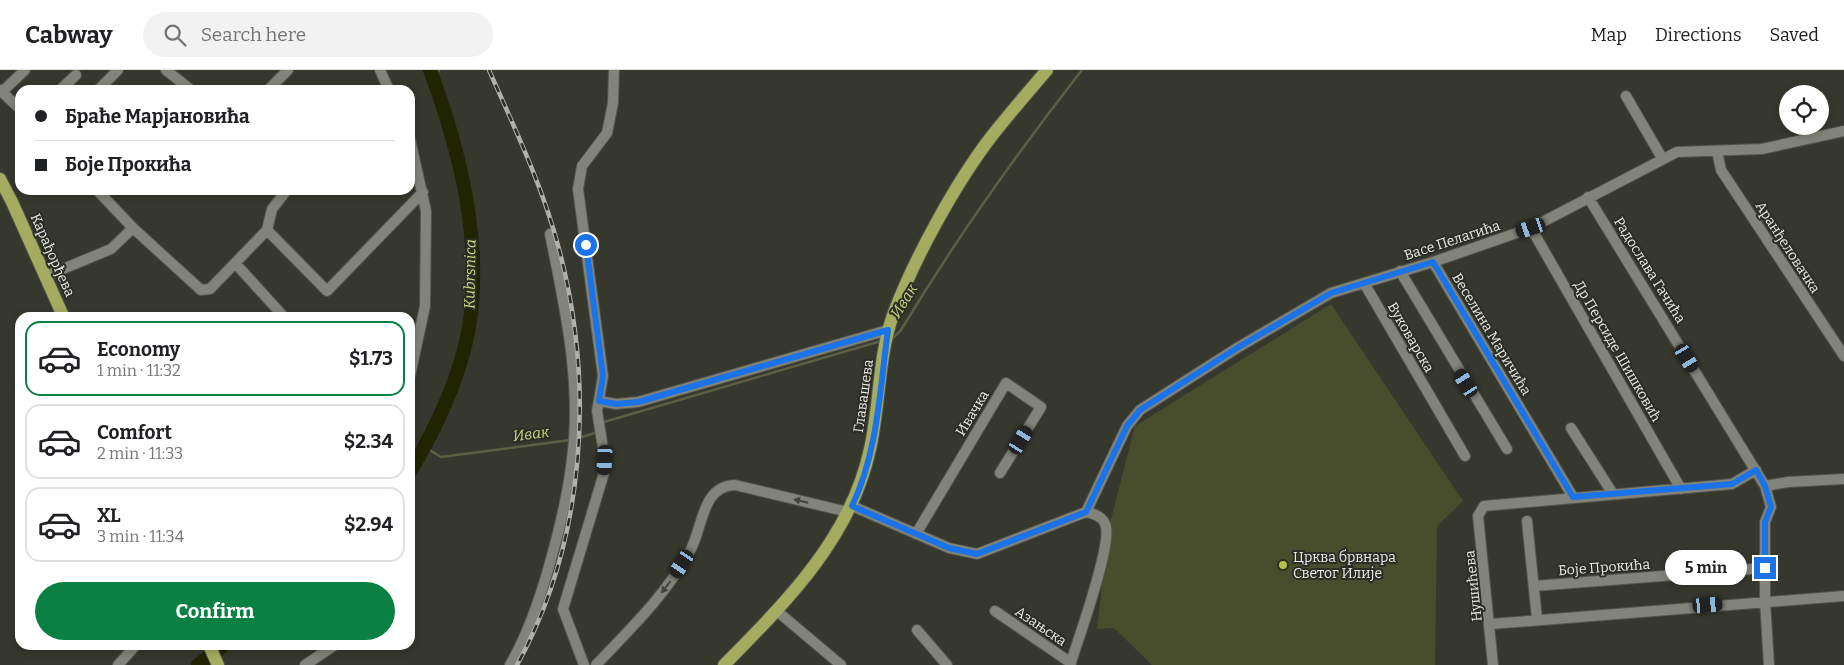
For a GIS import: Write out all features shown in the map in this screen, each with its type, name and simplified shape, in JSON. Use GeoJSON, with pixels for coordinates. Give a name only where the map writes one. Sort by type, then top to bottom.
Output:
{"type":"FeatureCollection","features":[{"type":"Feature","properties":{"kind":"main road","name":"Главашева"},"geometry":{"type":"LineString","coordinates":[[724,665],[778,611],[812,570],[850,509],[862,482],[870,450],[888,333],[904,288],[962,179],[992,136],[1047,70]]}},
{"type":"Feature","properties":{"kind":"main road","name":"Карађорђева"},"geometry":{"type":"LineString","coordinates":[[0,179],[61,312]]}},
{"type":"Feature","properties":{"kind":"main road"},"geometry":{"type":"LineString","coordinates":[[211,650],[218,665]]}},
{"type":"Feature","properties":{"kind":"street"},"geometry":{"type":"LineString","coordinates":[[15,104],[1,90],[25,70]]}},
{"type":"Feature","properties":{"kind":"street"},"geometry":{"type":"LineString","coordinates":[[103,85],[118,70]]}},
{"type":"Feature","properties":{"kind":"street"},"geometry":{"type":"LineString","coordinates":[[166,70],[185,85]]}},
{"type":"Feature","properties":{"kind":"street"},"geometry":{"type":"LineString","coordinates":[[273,85],[288,70]]}},
{"type":"Feature","properties":{"kind":"street"},"geometry":{"type":"LineString","coordinates":[[380,70],[387,85]]}},
{"type":"Feature","properties":{"kind":"street"},"geometry":{"type":"LineString","coordinates":[[584,665],[563,609],[604,473],[603,444],[599,422],[599,401],[603,376],[578,189],[582,166],[607,133],[613,102],[614,70]]}},
{"type":"Feature","properties":{"kind":"street"},"geometry":{"type":"LineString","coordinates":[[65,85],[76,75]]}},
{"type":"Feature","properties":{"kind":"street"},"geometry":{"type":"LineString","coordinates":[[1626,96],[1662,158]]}},
{"type":"Feature","properties":{"kind":"street","name":"Васе Пелагића"},"geometry":{"type":"LineString","coordinates":[[1086,512],[1127,426],[1140,410],[1237,348],[1331,293],[1433,262],[1531,228],[1676,152],[1762,149],[1844,131]]}},
{"type":"Feature","properties":{"kind":"street","name":"Аранђеловачка"},"geometry":{"type":"LineString","coordinates":[[1717,151],[1721,170],[1844,356]]}},
{"type":"Feature","properties":{"kind":"street"},"geometry":{"type":"LineString","coordinates":[[415,161],[426,211],[426,306],[415,354]]}},
{"type":"Feature","properties":{"kind":"street"},"geometry":{"type":"LineString","coordinates":[[267,230],[327,291],[422,192]]}},
{"type":"Feature","properties":{"kind":"street"},"geometry":{"type":"LineString","coordinates":[[103,195],[133,228],[201,290],[210,289],[267,230],[272,209],[283,195]]}},
{"type":"Feature","properties":{"kind":"street","name":"Радослава Гачића"},"geometry":{"type":"LineString","coordinates":[[1588,197],[1765,486]]}},
{"type":"Feature","properties":{"kind":"street"},"geometry":{"type":"LineString","coordinates":[[46,276],[111,249],[133,228]]}},
{"type":"Feature","properties":{"kind":"street","name":"Др Персиде Шишковић"},"geometry":{"type":"LineString","coordinates":[[1531,228],[1680,489]]}},
{"type":"Feature","properties":{"kind":"street"},"geometry":{"type":"LineString","coordinates":[[510,665],[531,621],[543,586],[565,501],[572,459],[575,423],[573,376],[567,320],[550,234]]}},
{"type":"Feature","properties":{"kind":"street"},"geometry":{"type":"LineString","coordinates":[[234,262],[280,312]]}},
{"type":"Feature","properties":{"kind":"street","name":"Веселина Маричића"},"geometry":{"type":"LineString","coordinates":[[1433,262],[1573,497]]}},
{"type":"Feature","properties":{"kind":"street"},"geometry":{"type":"LineString","coordinates":[[1400,271],[1507,449]]}},
{"type":"Feature","properties":{"kind":"street","name":"Вуковарска"},"geometry":{"type":"LineString","coordinates":[[1364,283],[1465,456]]}},
{"type":"Feature","properties":{"kind":"street"},"geometry":{"type":"LineString","coordinates":[[599,401],[616,404],[638,402],[888,333]]}},
{"type":"Feature","properties":{"kind":"street","name":"Ивачка"},"geometry":{"type":"LineString","coordinates":[[916,534],[1006,384],[1041,407],[1000,473]]}},
{"type":"Feature","properties":{"kind":"street"},"geometry":{"type":"LineString","coordinates":[[1571,428],[1613,494]]}},
{"type":"Feature","properties":{"kind":"street"},"geometry":{"type":"LineString","coordinates":[[1573,497],[1732,484],[1756,470]]}},
{"type":"Feature","properties":{"kind":"street"},"geometry":{"type":"LineString","coordinates":[[1769,665],[1765,601],[1765,522],[1771,507],[1765,486],[1788,482],[1844,479]]}},
{"type":"Feature","properties":{"kind":"street"},"geometry":{"type":"LineString","coordinates":[[596,665],[656,600],[675,575],[695,541],[708,502],[716,491],[723,487],[735,485],[850,509],[949,548],[977,554],[1086,512],[1096,514],[1104,521],[1107,529],[1100,569],[1071,664]]}},
{"type":"Feature","properties":{"kind":"street","name":"Нушићева"},"geometry":{"type":"LineString","coordinates":[[1494,665],[1478,516],[1484,506],[1573,497]]}},
{"type":"Feature","properties":{"kind":"street"},"geometry":{"type":"LineString","coordinates":[[1527,521],[1536,619]]}},
{"type":"Feature","properties":{"kind":"street","name":"Боје Прокића"},"geometry":{"type":"LineString","coordinates":[[1534,586],[1765,568]]}},
{"type":"Feature","properties":{"kind":"street"},"geometry":{"type":"LineString","coordinates":[[1491,624],[1844,596]]}},
{"type":"Feature","properties":{"kind":"street"},"geometry":{"type":"LineString","coordinates":[[778,611],[841,665]]}},
{"type":"Feature","properties":{"kind":"street","name":"Азањска"},"geometry":{"type":"LineString","coordinates":[[995,611],[1071,664]]}},
{"type":"Feature","properties":{"kind":"street"},"geometry":{"type":"LineString","coordinates":[[917,630],[947,665]]}},
{"type":"Feature","properties":{"kind":"street"},"geometry":{"type":"LineString","coordinates":[[118,665],[132,650]]}},
{"type":"Feature","properties":{"kind":"street"},"geometry":{"type":"LineString","coordinates":[[305,665],[328,650]]}},
{"type":"Feature","properties":{"kind":"green space"},"geometry":{"type":"Polygon","coordinates":[[[1331,304],[1463,501],[1437,526],[1435,665],[1152,665],[1114,628],[1097,629],[1108,531],[1135,426],[1331,304]]]}},
{"type":"Feature","properties":{"kind":"waterway","name":"Kubrsnica"},"geometry":{"type":"LineString","coordinates":[[415,463],[437,422],[452,387],[464,351],[472,301],[473,267],[466,200],[451,133],[430,70]]}},
{"type":"Feature","properties":{"kind":"waterway","name":"Kubrsnica"},"geometry":{"type":"LineString","coordinates":[[432,77],[439,70]]}},
{"type":"Feature","properties":{"kind":"waterway","name":"Ивак"},"geometry":{"type":"LineString","coordinates":[[892,339],[901,330],[943,263],[988,197],[1082,70]]}},
{"type":"Feature","properties":{"kind":"waterway","name":"Ивак"},"geometry":{"type":"LineString","coordinates":[[603,429],[604,422],[881,341]]}},
{"type":"Feature","properties":{"kind":"waterway","name":"Ивак"},"geometry":{"type":"LineString","coordinates":[[575,439],[598,432]]}},
{"type":"Feature","properties":{"kind":"waterway","name":"Ивак"},"geometry":{"type":"LineString","coordinates":[[425,447],[441,457],[570,440]]}},
{"type":"Feature","properties":{"kind":"waterway","name":"Kubrsnica"},"geometry":{"type":"LineString","coordinates":[[198,665],[218,650]]}},
{"type":"Feature","properties":{"kind":"railway"},"geometry":{"type":"LineString","coordinates":[[489,70],[528,158],[545,203],[559,249],[570,301],[577,354],[580,407],[577,461],[570,514],[558,566],[540,617],[517,665]]}},
{"type":"Feature","properties":{"kind":"place","name":"Црква брвнара Светог Илије"},"geometry":{"type":"Point","coordinates":[1283,565]}},
{"type":"Feature","properties":{"kind":"route"},"geometry":{"type":"LineString","coordinates":[[586,245],[603,376],[599,401],[616,404],[638,402],[888,330],[870,450],[862,482],[852,506],[949,548],[965,553],[977,554],[1086,512],[1127,426],[1140,410],[1237,348],[1331,293],[1433,262],[1573,497],[1732,484],[1756,470],[1765,486],[1771,507],[1770,515],[1765,522],[1765,568]]}}]}
